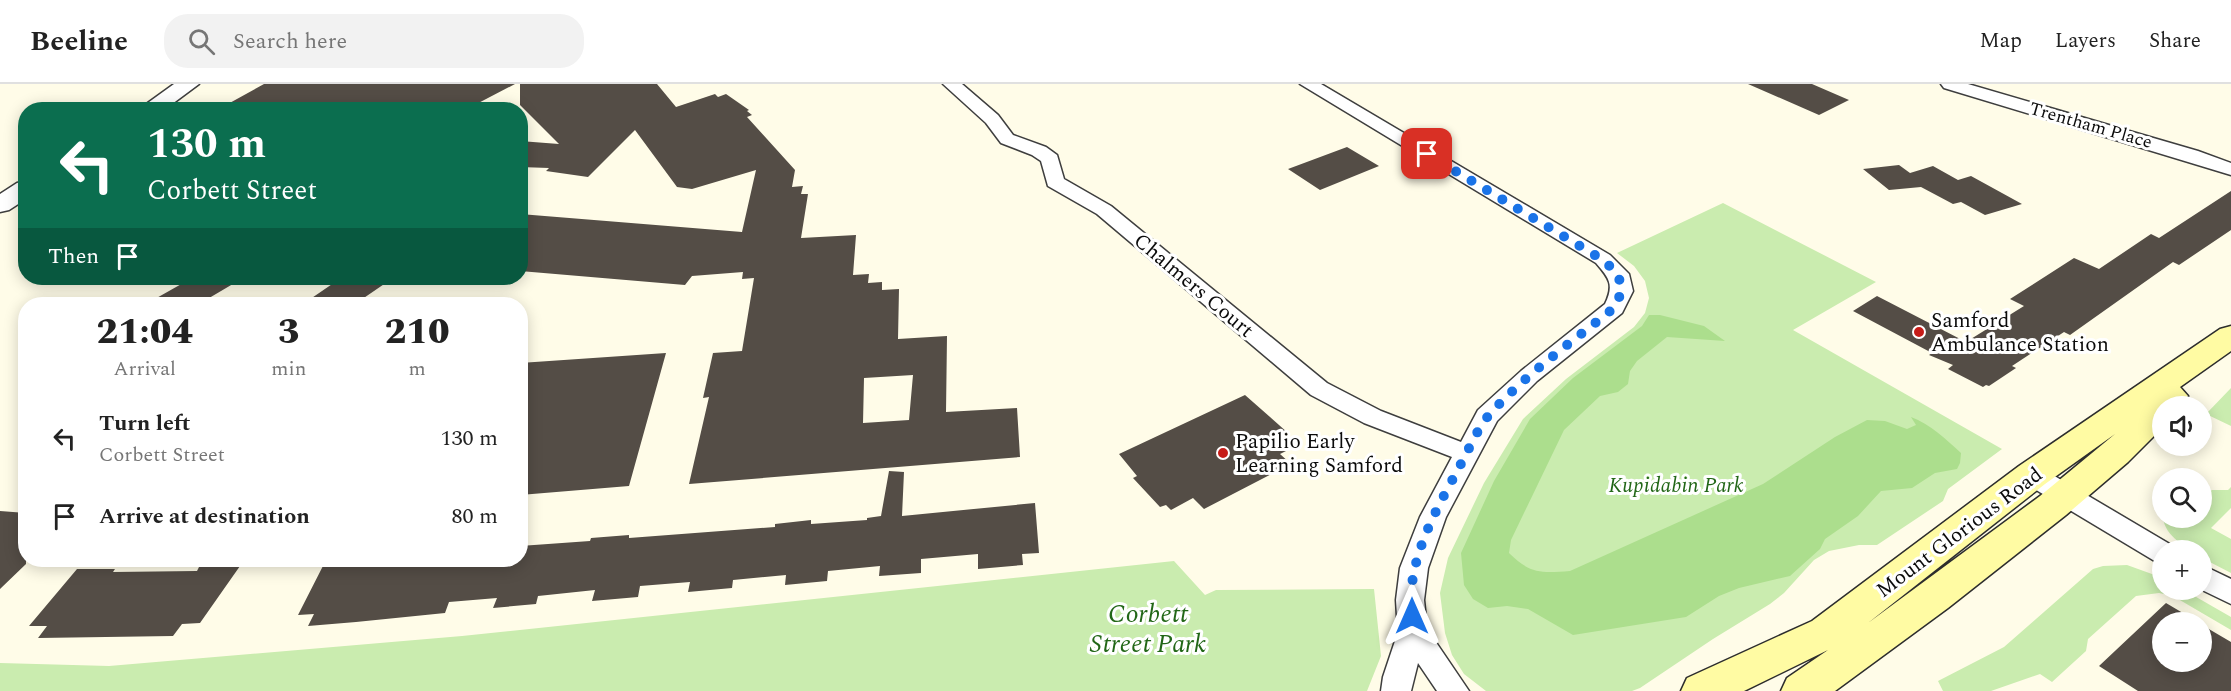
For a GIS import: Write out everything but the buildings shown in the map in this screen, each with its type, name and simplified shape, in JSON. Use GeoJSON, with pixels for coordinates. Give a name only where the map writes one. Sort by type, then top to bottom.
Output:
{"type":"FeatureCollection","features":[{"type":"Feature","properties":{"kind":"main road","name":"Mount Glorious Road"},"geometry":{"type":"LineString","coordinates":[[1802,691],[1908,618],[2049,485],[2218,345]]}},
{"type":"Feature","properties":{"kind":"main road","name":"Mount Glorious Road"},"geometry":{"type":"LineString","coordinates":[[1702,691],[1826,633],[2049,485]]}},
{"type":"Feature","properties":{"kind":"street"},"geometry":{"type":"LineString","coordinates":[[161,102],[189,84]]}},
{"type":"Feature","properties":{"kind":"street","name":"Chalmers Court"},"geometry":{"type":"LineString","coordinates":[[952,84],[993,119],[1007,139],[1040,151],[1050,159],[1055,182],[1104,210],[1319,389],[1345,405],[1388,425],[1466,453]]}},
{"type":"Feature","properties":{"kind":"street"},"geometry":{"type":"LineString","coordinates":[[1309,84],[1603,260],[1618,274],[1622,291],[1614,308],[1529,376],[1487,416],[1466,453],[1432,517],[1414,568],[1410,600],[1413,632],[1398,677],[1396,691]]}},
{"type":"Feature","properties":{"kind":"street","name":"Trentham Place"},"geometry":{"type":"LineString","coordinates":[[1950,84],[2191,155],[2231,169]]}},
{"type":"Feature","properties":{"kind":"street"},"geometry":{"type":"LineString","coordinates":[[0,205],[18,193]]}},
{"type":"Feature","properties":{"kind":"street"},"geometry":{"type":"LineString","coordinates":[[2049,485],[2152,546]]}},
{"type":"Feature","properties":{"kind":"street"},"geometry":{"type":"LineString","coordinates":[[2212,582],[2231,593]]}},
{"type":"Feature","properties":{"kind":"street"},"geometry":{"type":"LineString","coordinates":[[1413,632],[1454,691]]}},
{"type":"Feature","properties":{"kind":"green space","name":"Kupidabin Park"},"geometry":{"type":"Polygon","coordinates":[[[1723,203],[1876,282],[1793,330],[2002,449],[1948,489],[1943,501],[1877,545],[1859,545],[1829,551],[1814,560],[1784,593],[1770,604],[1640,688],[1632,691],[1486,691],[1464,674],[1452,655],[1445,633],[1440,593],[1448,558],[1484,483],[1523,419],[1566,379],[1634,327],[1645,313],[1649,298],[1645,281],[1634,266],[1617,253],[1723,203]]]}},
{"type":"Feature","properties":{"kind":"green space"},"geometry":{"type":"Polygon","coordinates":[[[1649,315],[1660,315],[1704,326],[1725,341],[1667,337],[1637,361],[1630,371],[1628,384],[1618,392],[1600,396],[1564,430],[1511,540],[1509,553],[1523,565],[1543,572],[1570,571],[1763,484],[1835,437],[1867,420],[1885,421],[1907,429],[1916,425],[1911,417],[1918,420],[1938,433],[1961,453],[1960,463],[1957,469],[1935,473],[1912,488],[1881,491],[1858,516],[1825,539],[1820,549],[1790,576],[1739,588],[1719,596],[1686,617],[1573,635],[1528,609],[1507,606],[1488,608],[1473,599],[1464,585],[1461,553],[1494,481],[1530,419],[1573,378],[1642,326],[1649,315]]]}},
{"type":"Feature","properties":{"kind":"green space"},"geometry":{"type":"Polygon","coordinates":[[[2231,388],[2231,426],[2212,417],[2212,408],[2231,388]]]}},
{"type":"Feature","properties":{"kind":"green space"},"geometry":{"type":"Polygon","coordinates":[[[2231,487],[2231,508],[2212,527],[2212,490],[2228,490],[2231,487]]]}},
{"type":"Feature","properties":{"kind":"green space"},"geometry":{"type":"Polygon","coordinates":[[[2167,528],[2211,528],[2231,539],[2231,573],[2212,563],[2212,540],[2177,540],[2167,528]]]}},
{"type":"Feature","properties":{"kind":"green space","name":"Corbett Street Park"},"geometry":{"type":"Polygon","coordinates":[[[1174,561],[1205,595],[1216,590],[1374,589],[1381,656],[1367,691],[0,691],[0,663],[109,666],[462,636],[1174,561]]]}},
{"type":"Feature","properties":{"kind":"green space"},"geometry":{"type":"Polygon","coordinates":[[[2127,565],[2152,574],[2152,594],[2136,596],[2088,639],[2086,651],[2052,682],[2040,674],[1991,691],[1943,691],[1938,681],[2004,647],[2093,569],[2103,566],[2127,565]]]}},
{"type":"Feature","properties":{"kind":"green space"},"geometry":{"type":"Polygon","coordinates":[[[2180,600],[2201,600],[2231,617],[2231,630],[2212,619],[2212,612],[2200,612],[2180,600]]]}},
{"type":"Feature","properties":{"kind":"place","name":"Samford Ambulance Station"},"geometry":{"type":"Point","coordinates":[1919,332]}},
{"type":"Feature","properties":{"kind":"place","name":"Papilio Early Learning Samford"},"geometry":{"type":"Point","coordinates":[1223,453]}},
{"type":"Feature","properties":{"kind":"route"},"geometry":{"type":"LineString","coordinates":[[1412,616],[1410,600],[1414,568],[1432,517],[1487,416],[1529,376],[1614,308],[1622,291],[1618,274],[1603,260],[1427,154]]}}]}
